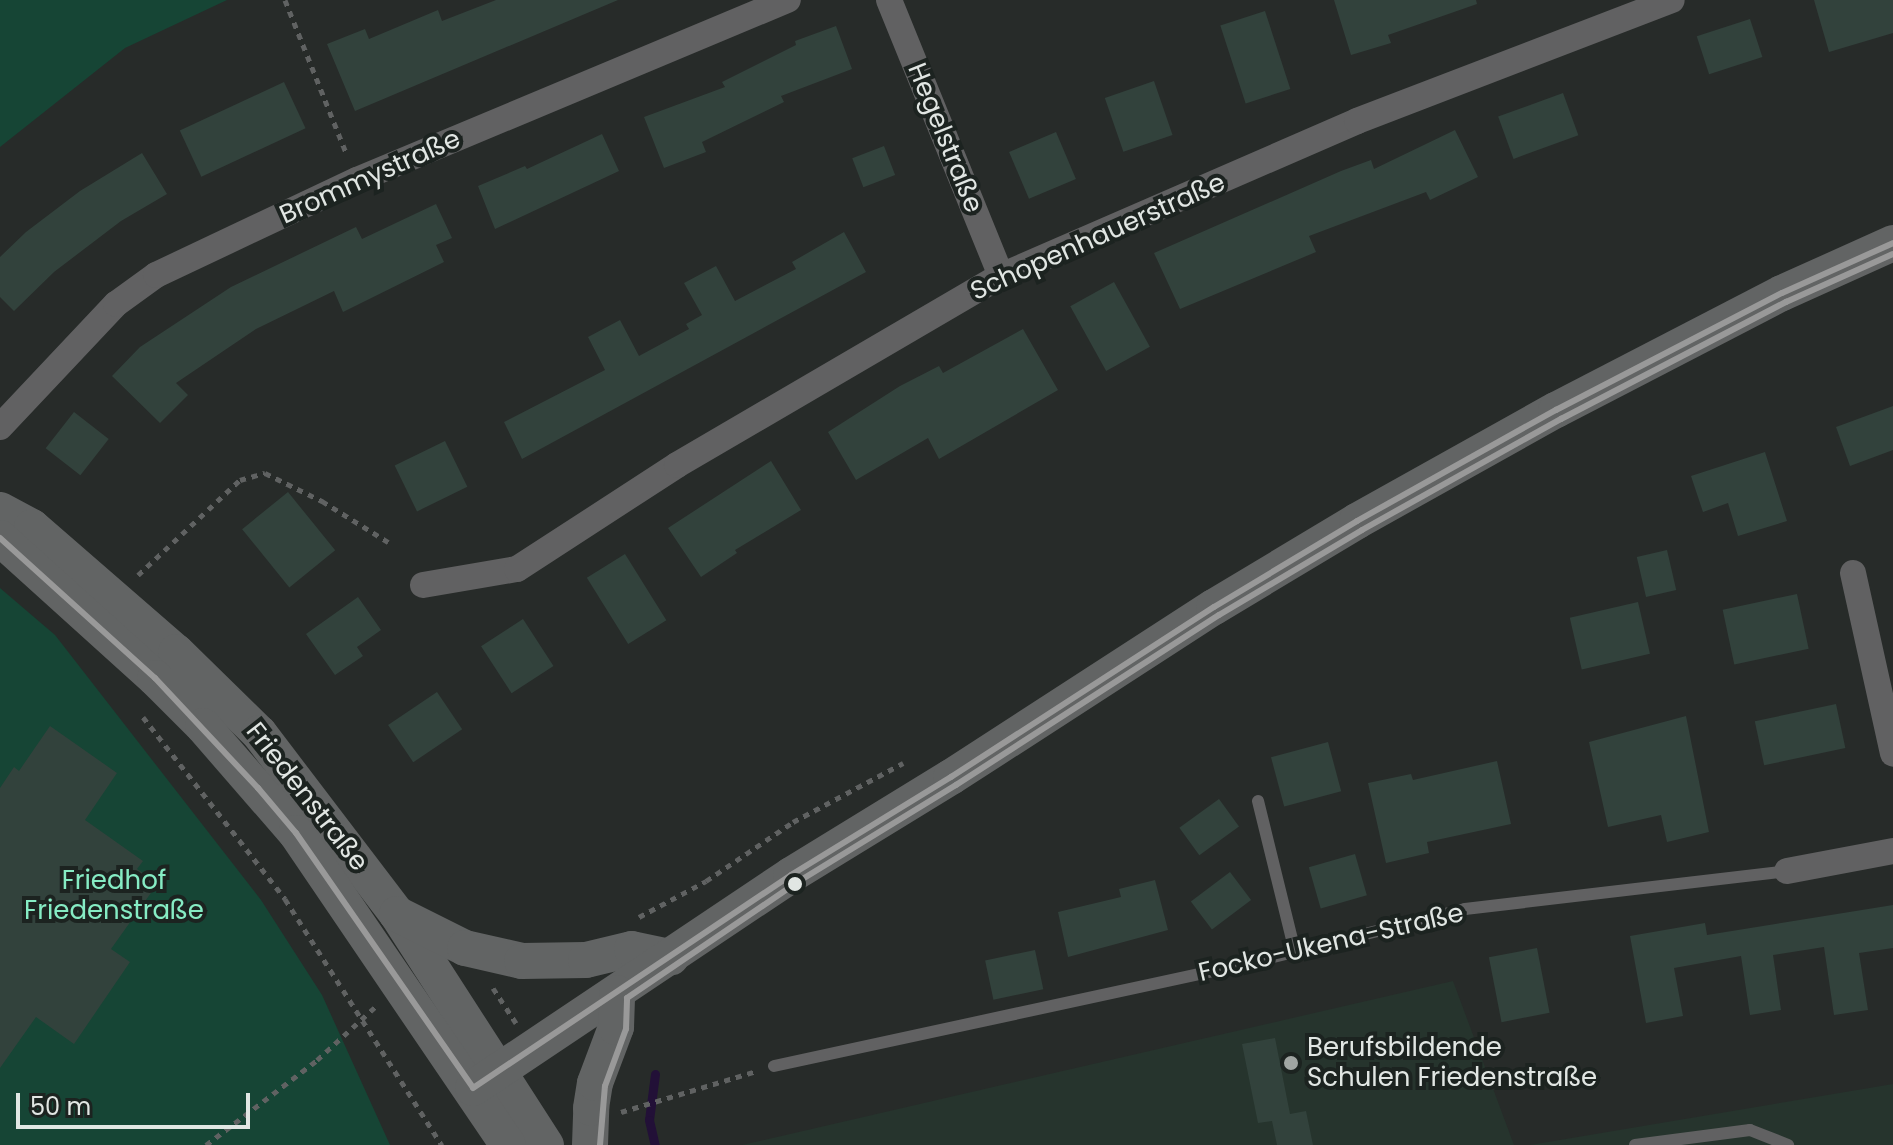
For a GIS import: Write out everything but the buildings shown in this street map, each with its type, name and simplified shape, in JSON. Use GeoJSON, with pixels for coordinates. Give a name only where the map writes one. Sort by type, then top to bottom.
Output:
{"type":"FeatureCollection","features":[{"type":"Feature","properties":{"kind":"main road"},"geometry":{"type":"LineString","coordinates":[[486,1080],[791,875],[951,777],[1214,607],[1357,521],[1556,410],[1782,293],[1893,243]]}},
{"type":"Feature","properties":{"kind":"main road","name":"Friedenstraße"},"geometry":{"type":"LineString","coordinates":[[0,510],[44,537],[176,652],[259,733],[397,914],[486,1080],[508,1145]]}},
{"type":"Feature","properties":{"kind":"main road","name":"Friedenstraße"},"geometry":{"type":"LineString","coordinates":[[0,538],[155,678],[258,788],[486,1080],[546,1145]]}},
{"type":"Feature","properties":{"kind":"main road"},"geometry":{"type":"LineString","coordinates":[[397,914],[465,948],[522,961],[586,960],[632,949],[671,957]]}},
{"type":"Feature","properties":{"kind":"main road"},"geometry":{"type":"LineString","coordinates":[[590,1145],[595,1083],[616,1027],[617,993]]}},
{"type":"Feature","properties":{"kind":"street","name":"Brommystraße"},"geometry":{"type":"LineString","coordinates":[[0,427],[116,304],[156,275],[357,180],[788,0]]}},
{"type":"Feature","properties":{"kind":"street","name":"Hegelstraße"},"geometry":{"type":"LineString","coordinates":[[889,0],[1001,276]]}},
{"type":"Feature","properties":{"kind":"street","name":"Schopenhauerstraße"},"geometry":{"type":"LineString","coordinates":[[423,585],[517,569],[677,465],[1001,276],[1357,121],[1672,0]]}},
{"type":"Feature","properties":{"kind":"street"},"geometry":{"type":"LineString","coordinates":[[1853,573],[1893,754]]}},
{"type":"Feature","properties":{"kind":"street","name":"Focko-Ukena-Straße"},"geometry":{"type":"LineString","coordinates":[[1787,871],[1893,851]]}},
{"type":"Feature","properties":{"kind":"lane"},"geometry":{"type":"LineString","coordinates":[[1258,801],[1295,952]]}},
{"type":"Feature","properties":{"kind":"lane","name":"Focko-Ukena-Straße"},"geometry":{"type":"LineString","coordinates":[[774,1066],[1295,952],[1465,909],[1787,871]]}},
{"type":"Feature","properties":{"kind":"lane"},"geometry":{"type":"LineString","coordinates":[[1635,1145],[1750,1130],[1788,1145]]}},
{"type":"Feature","properties":{"kind":"path"},"geometry":{"type":"LineString","coordinates":[[285,0],[357,180]]}},
{"type":"Feature","properties":{"kind":"path"},"geometry":{"type":"LineString","coordinates":[[127,585],[240,480],[265,473],[322,501],[388,542]]}},
{"type":"Feature","properties":{"kind":"path"},"geometry":{"type":"LineString","coordinates":[[137,709],[285,899],[442,1145]]}},
{"type":"Feature","properties":{"kind":"path"},"geometry":{"type":"LineString","coordinates":[[206,1145],[317,1060],[360,1018]]}},
{"type":"Feature","properties":{"kind":"path"},"geometry":{"type":"LineString","coordinates":[[615,1114],[774,1066]]}},
{"type":"Feature","properties":{"kind":"shaded area","name":"Berufsbildende Schulen Friedenstraße"},"geometry":{"type":"Polygon","coordinates":[[[1453,981],[1514,1145],[742,1145],[1453,981]]]}},
{"type":"Feature","properties":{"kind":"shaded area","name":"Berufsbildende Schulen Friedenstraße"},"geometry":{"type":"Polygon","coordinates":[[[1893,1084],[1893,1145],[1530,1145],[1893,1084]]]}},
{"type":"Feature","properties":{"kind":"green space"},"geometry":{"type":"Polygon","coordinates":[[[0,0],[227,0],[125,48],[0,147],[0,0]]]}},
{"type":"Feature","properties":{"kind":"green space","name":"Friedhof Friedenstraße"},"geometry":{"type":"Polygon","coordinates":[[[0,588],[55,635],[261,900],[322,995],[390,1145],[0,1145],[0,588]]]}},
{"type":"Feature","properties":{"kind":"waterway"},"geometry":{"type":"LineString","coordinates":[[655,1074],[649,1120],[655,1145]]}},
{"type":"Feature","properties":{"kind":"transit line"},"geometry":{"type":"LineString","coordinates":[[0,538],[155,678],[258,788],[296,833],[473,1088],[791,875],[951,777],[1214,607],[1357,521],[1556,410],[1782,293],[1893,243]]}},
{"type":"Feature","properties":{"kind":"transit line"},"geometry":{"type":"LineString","coordinates":[[600,1145],[605,1086],[626,1029],[627,998],[796,883],[956,785],[1219,615],[1362,530],[1561,419],[1786,302],[1893,254]]}},
{"type":"Feature","properties":{"kind":"place","name":"Berufsbildende Schulen Friedenstraße"},"geometry":{"type":"Point","coordinates":[1291,1063]}}]}
